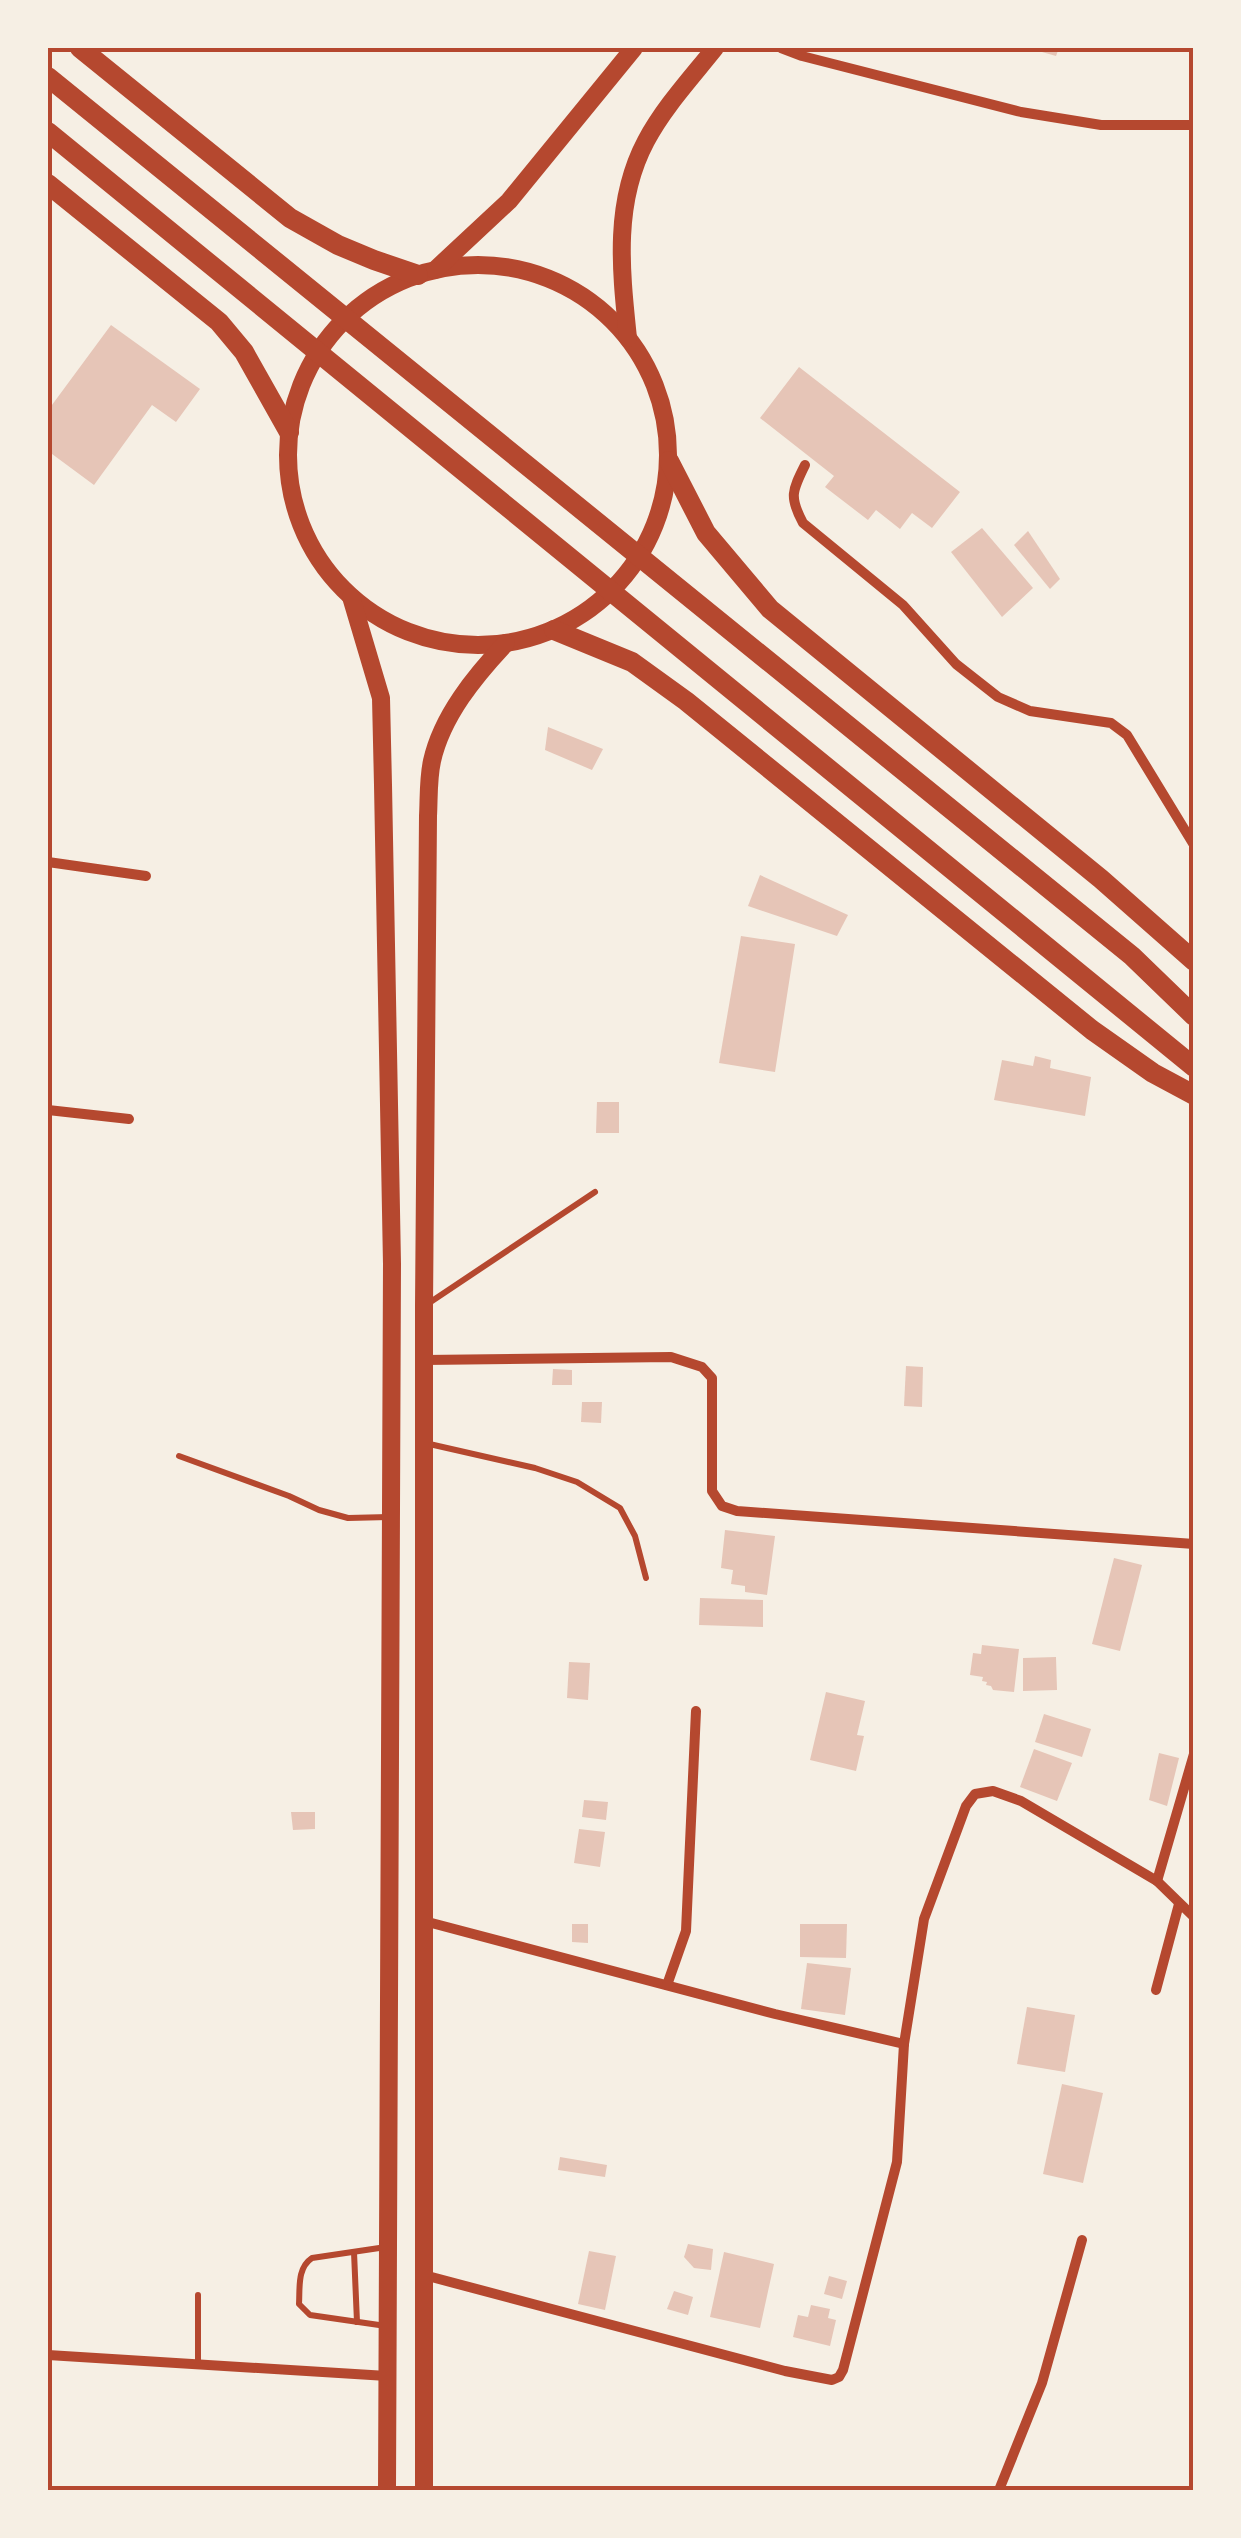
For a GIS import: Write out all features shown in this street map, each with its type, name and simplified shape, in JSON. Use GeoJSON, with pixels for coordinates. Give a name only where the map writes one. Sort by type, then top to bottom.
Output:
{"type":"FeatureCollection","features":[{"type":"Feature","properties":{"kind":"main road"},"geometry":{"type":"LineString","coordinates":[[80,48],[290,218],[338,245],[427,273]]}},
{"type":"Feature","properties":{"kind":"main road"},"geometry":{"type":"LineString","coordinates":[[427,273],[508,201],[634,48]]}},
{"type":"Feature","properties":{"kind":"main road"},"geometry":{"type":"LineString","coordinates":[[628,338],[621,250],[622,216],[629,184],[646,141],[716,48]]}},
{"type":"Feature","properties":{"kind":"main road"},"geometry":{"type":"LineString","coordinates":[[48,77],[1116,944],[1194,1016]]}},
{"type":"Feature","properties":{"kind":"main road"},"geometry":{"type":"LineString","coordinates":[[48,132],[1194,1067]]}},
{"type":"Feature","properties":{"kind":"main road"},"geometry":{"type":"LineString","coordinates":[[48,184],[219,322],[244,352],[289,432]]}},
{"type":"Feature","properties":{"kind":"main road"},"geometry":{"type":"LineString","coordinates":[[484,266],[533,274],[564,286],[592,304],[628,338],[660,396],[669,462],[665,496],[654,528],[632,569],[600,602],[554,630],[506,643],[456,644],[423,637],[378,616],[351,596],[318,559],[297,514],[288,466],[289,432],[308,370],[325,342],[360,306],[388,288],[427,273],[484,266]]}},
{"type":"Feature","properties":{"kind":"main road"},"geometry":{"type":"LineString","coordinates":[[669,462],[706,533],[770,609],[1102,879],[1194,961]]}},
{"type":"Feature","properties":{"kind":"main road"},"geometry":{"type":"LineString","coordinates":[[351,596],[381,698],[391,1192],[387,2490]]}},
{"type":"Feature","properties":{"kind":"main road"},"geometry":{"type":"LineString","coordinates":[[554,630],[632,662],[686,700],[1092,1030],[1154,1074],[1194,1094]]}},
{"type":"Feature","properties":{"kind":"main road"},"geometry":{"type":"LineString","coordinates":[[424,2490],[428,816],[432,763],[443,729],[481,670],[506,643]]}},
{"type":"Feature","properties":{"kind":"street"},"geometry":{"type":"LineString","coordinates":[[781,48],[1021,112],[1100,126],[1194,126]]}},
{"type":"Feature","properties":{"kind":"street"},"geometry":{"type":"LineString","coordinates":[[804,465],[793,489],[794,507],[803,524],[903,606],[956,664],[998,697],[1030,712],[1111,723],[1128,734],[1194,844]]}},
{"type":"Feature","properties":{"kind":"street"},"geometry":{"type":"LineString","coordinates":[[48,862],[146,876]]}},
{"type":"Feature","properties":{"kind":"street"},"geometry":{"type":"LineString","coordinates":[[48,1110],[129,1120]]}},
{"type":"Feature","properties":{"kind":"street"},"geometry":{"type":"LineString","coordinates":[[424,1360],[671,1357],[702,1366],[712,1378],[712,1491],[722,1506],[737,1512],[1194,1544]]}},
{"type":"Feature","properties":{"kind":"street"},"geometry":{"type":"LineString","coordinates":[[667,1985],[686,1931],[696,1711]]}},
{"type":"Feature","properties":{"kind":"street"},"geometry":{"type":"LineString","coordinates":[[1157,1881],[1194,1754]]}},
{"type":"Feature","properties":{"kind":"street"},"geometry":{"type":"LineString","coordinates":[[424,2275],[785,2371],[832,2380],[839,2377],[897,2162],[904,2044],[924,1919],[966,1806],[975,1794],[993,1791],[1021,1801],[1157,1881],[1194,1917]]}},
{"type":"Feature","properties":{"kind":"street"},"geometry":{"type":"LineString","coordinates":[[1156,1990],[1179,1904]]}},
{"type":"Feature","properties":{"kind":"street"},"geometry":{"type":"LineString","coordinates":[[424,1921],[904,2044]]}},
{"type":"Feature","properties":{"kind":"street"},"geometry":{"type":"LineString","coordinates":[[999,2490],[1042,2383],[1082,2240]]}},
{"type":"Feature","properties":{"kind":"street"},"geometry":{"type":"LineString","coordinates":[[48,2355],[387,2376]]}},
{"type":"Feature","properties":{"kind":"lane"},"geometry":{"type":"LineString","coordinates":[[424,1306],[596,1192]]}},
{"type":"Feature","properties":{"kind":"lane"},"geometry":{"type":"LineString","coordinates":[[424,1443],[535,1468],[577,1482],[620,1508],[635,1536],[646,1578]]}},
{"type":"Feature","properties":{"kind":"lane"},"geometry":{"type":"LineString","coordinates":[[178,1456],[318,1510],[348,1518],[390,1517]]}},
{"type":"Feature","properties":{"kind":"lane"},"geometry":{"type":"LineString","coordinates":[[387,2247],[312,2258],[302,2269],[299,2304],[310,2315],[387,2326]]}},
{"type":"Feature","properties":{"kind":"lane"},"geometry":{"type":"LineString","coordinates":[[354,2252],[356,2322]]}},
{"type":"Feature","properties":{"kind":"lane"},"geometry":{"type":"LineString","coordinates":[[198,2295],[198,2364]]}},
{"type":"Feature","properties":{"kind":"building"},"geometry":{"type":"Polygon","coordinates":[[[1028,48],[1059,48],[1056,56],[1028,48]]]}},
{"type":"Feature","properties":{"kind":"building"},"geometry":{"type":"Polygon","coordinates":[[[111,325],[200,389],[176,422],[152,405],[94,485],[48,451],[48,408],[111,325]]]}},
{"type":"Feature","properties":{"kind":"building"},"geometry":{"type":"Polygon","coordinates":[[[799,367],[960,492],[932,528],[912,513],[900,529],[876,510],[868,520],[825,487],[834,476],[760,418],[799,367]]]}},
{"type":"Feature","properties":{"kind":"building"},"geometry":{"type":"Polygon","coordinates":[[[982,528],[1033,588],[1002,617],[951,552],[982,528]]]}},
{"type":"Feature","properties":{"kind":"building"},"geometry":{"type":"Polygon","coordinates":[[[1028,531],[1060,579],[1050,589],[1014,545],[1028,531]]]}},
{"type":"Feature","properties":{"kind":"building"},"geometry":{"type":"Polygon","coordinates":[[[548,727],[603,749],[592,770],[545,750],[548,727]]]}},
{"type":"Feature","properties":{"kind":"building"},"geometry":{"type":"Polygon","coordinates":[[[760,875],[848,915],[837,936],[748,906],[760,875]]]}},
{"type":"Feature","properties":{"kind":"building"},"geometry":{"type":"Polygon","coordinates":[[[741,936],[795,944],[775,1072],[719,1063],[741,936]]]}},
{"type":"Feature","properties":{"kind":"building"},"geometry":{"type":"Polygon","coordinates":[[[1035,1056],[1051,1060],[1050,1068],[1091,1077],[1085,1116],[994,1100],[1002,1060],[1033,1066],[1035,1056]]]}},
{"type":"Feature","properties":{"kind":"building"},"geometry":{"type":"Polygon","coordinates":[[[597,1102],[619,1102],[619,1133],[596,1133],[597,1102]]]}},
{"type":"Feature","properties":{"kind":"building"},"geometry":{"type":"Polygon","coordinates":[[[906,1366],[923,1367],[922,1407],[904,1406],[906,1366]]]}},
{"type":"Feature","properties":{"kind":"building"},"geometry":{"type":"Polygon","coordinates":[[[553,1369],[572,1370],[572,1385],[552,1385],[553,1369]]]}},
{"type":"Feature","properties":{"kind":"building"},"geometry":{"type":"Polygon","coordinates":[[[582,1402],[602,1402],[601,1423],[581,1422],[582,1402]]]}},
{"type":"Feature","properties":{"kind":"building"},"geometry":{"type":"Polygon","coordinates":[[[725,1530],[775,1536],[767,1595],[745,1592],[745,1586],[731,1584],[733,1570],[721,1568],[725,1530]]]}},
{"type":"Feature","properties":{"kind":"building"},"geometry":{"type":"Polygon","coordinates":[[[1114,1558],[1142,1565],[1120,1651],[1092,1644],[1114,1558]]]}},
{"type":"Feature","properties":{"kind":"building"},"geometry":{"type":"Polygon","coordinates":[[[700,1598],[763,1600],[763,1627],[699,1625],[700,1598]]]}},
{"type":"Feature","properties":{"kind":"building"},"geometry":{"type":"Polygon","coordinates":[[[982,1645],[1019,1649],[1014,1692],[993,1690],[982,1681],[983,1677],[970,1675],[973,1653],[981,1654],[982,1645]]]}},
{"type":"Feature","properties":{"kind":"building"},"geometry":{"type":"Polygon","coordinates":[[[1056,1657],[1057,1690],[1023,1691],[1023,1658],[1056,1657]]]}},
{"type":"Feature","properties":{"kind":"building"},"geometry":{"type":"Polygon","coordinates":[[[569,1662],[590,1663],[588,1700],[567,1698],[569,1662]]]}},
{"type":"Feature","properties":{"kind":"building"},"geometry":{"type":"Polygon","coordinates":[[[826,1692],[865,1701],[857,1735],[864,1736],[856,1771],[810,1760],[826,1692]]]}},
{"type":"Feature","properties":{"kind":"building"},"geometry":{"type":"Polygon","coordinates":[[[1044,1714],[1091,1729],[1082,1757],[1035,1742],[1044,1714]]]}},
{"type":"Feature","properties":{"kind":"building"},"geometry":{"type":"Polygon","coordinates":[[[1034,1749],[1072,1763],[1057,1801],[1020,1787],[1034,1749]]]}},
{"type":"Feature","properties":{"kind":"building"},"geometry":{"type":"Polygon","coordinates":[[[1159,1753],[1179,1758],[1167,1806],[1149,1800],[1159,1753]]]}},
{"type":"Feature","properties":{"kind":"building"},"geometry":{"type":"Polygon","coordinates":[[[584,1800],[608,1802],[606,1820],[582,1817],[584,1800]]]}},
{"type":"Feature","properties":{"kind":"building"},"geometry":{"type":"Polygon","coordinates":[[[291,1812],[315,1812],[315,1829],[293,1830],[291,1812]]]}},
{"type":"Feature","properties":{"kind":"building"},"geometry":{"type":"Polygon","coordinates":[[[579,1829],[605,1832],[600,1867],[574,1863],[579,1829]]]}},
{"type":"Feature","properties":{"kind":"building"},"geometry":{"type":"Polygon","coordinates":[[[572,1924],[588,1924],[588,1943],[572,1942],[572,1924]]]}},
{"type":"Feature","properties":{"kind":"building"},"geometry":{"type":"Polygon","coordinates":[[[800,1924],[847,1924],[846,1958],[800,1957],[800,1924]]]}},
{"type":"Feature","properties":{"kind":"building"},"geometry":{"type":"Polygon","coordinates":[[[807,1963],[851,1968],[845,2015],[801,2009],[807,1963]]]}},
{"type":"Feature","properties":{"kind":"building"},"geometry":{"type":"Polygon","coordinates":[[[1027,2007],[1075,2015],[1065,2072],[1017,2064],[1027,2007]]]}},
{"type":"Feature","properties":{"kind":"building"},"geometry":{"type":"Polygon","coordinates":[[[1062,2084],[1103,2093],[1083,2183],[1043,2174],[1062,2084]]]}},
{"type":"Feature","properties":{"kind":"building"},"geometry":{"type":"Polygon","coordinates":[[[560,2157],[607,2165],[605,2177],[558,2170],[560,2157]]]}},
{"type":"Feature","properties":{"kind":"building"},"geometry":{"type":"Polygon","coordinates":[[[688,2244],[713,2249],[711,2270],[694,2268],[684,2257],[688,2244]]]}},
{"type":"Feature","properties":{"kind":"building"},"geometry":{"type":"Polygon","coordinates":[[[589,2251],[616,2256],[605,2310],[578,2304],[589,2251]]]}},
{"type":"Feature","properties":{"kind":"building"},"geometry":{"type":"Polygon","coordinates":[[[724,2252],[774,2264],[760,2328],[710,2317],[724,2252]]]}},
{"type":"Feature","properties":{"kind":"building"},"geometry":{"type":"Polygon","coordinates":[[[829,2276],[847,2281],[842,2299],[824,2294],[829,2276]]]}},
{"type":"Feature","properties":{"kind":"building"},"geometry":{"type":"Polygon","coordinates":[[[674,2291],[693,2297],[688,2315],[667,2309],[674,2291]]]}},
{"type":"Feature","properties":{"kind":"building"},"geometry":{"type":"Polygon","coordinates":[[[811,2305],[830,2309],[828,2318],[836,2320],[830,2346],[793,2337],[798,2315],[808,2317],[811,2305]]]}}]}
